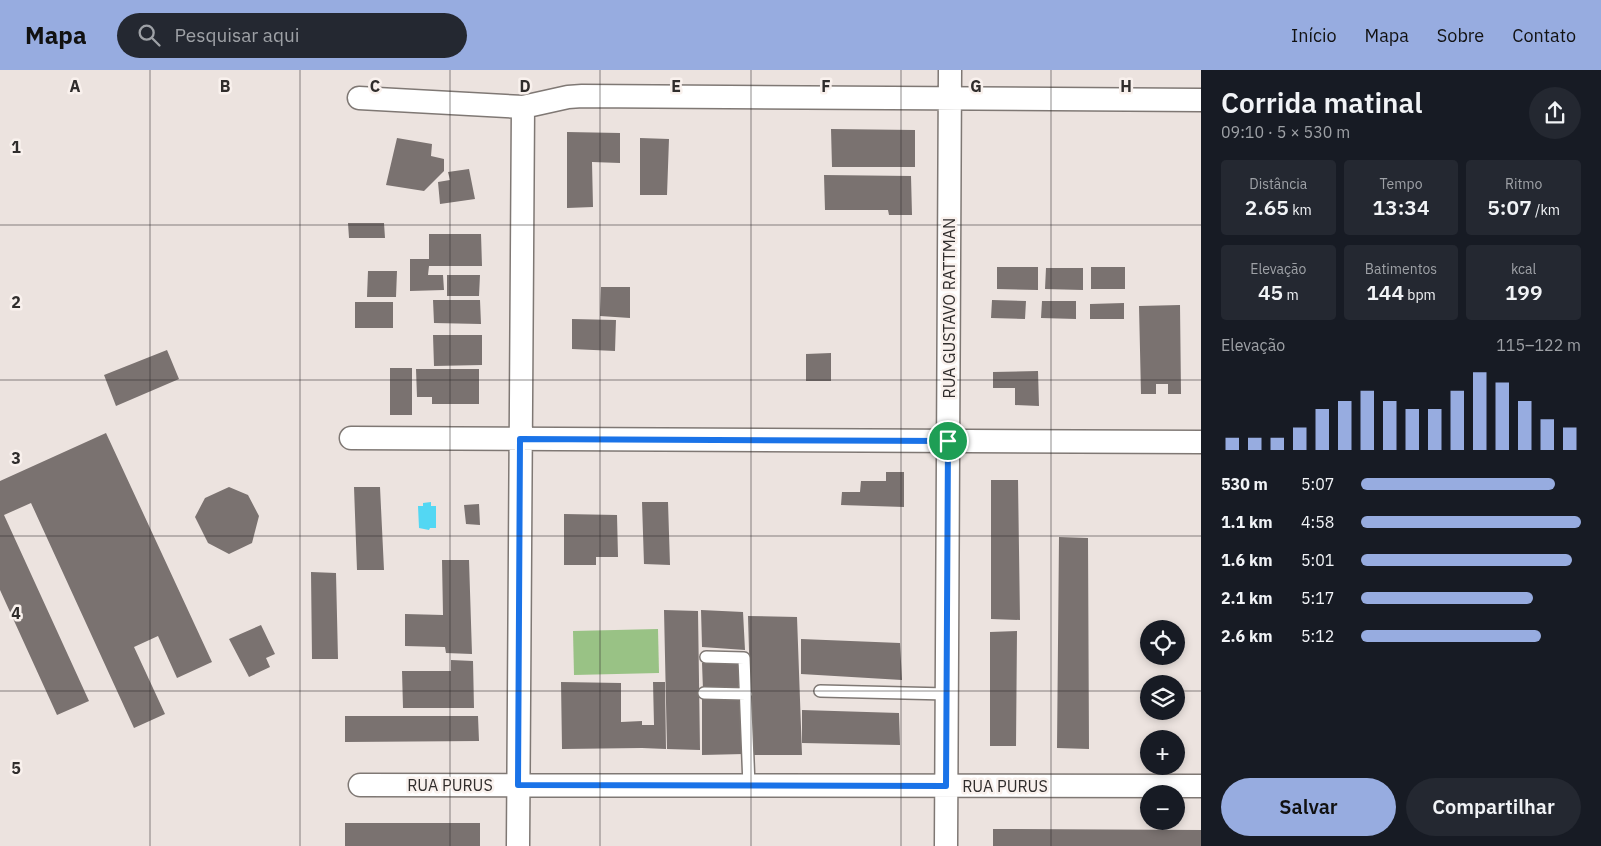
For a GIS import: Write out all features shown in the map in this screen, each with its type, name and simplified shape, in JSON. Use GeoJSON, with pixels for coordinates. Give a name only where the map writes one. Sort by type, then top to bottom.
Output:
{"type":"FeatureCollection","features":[{"type":"Feature","properties":{"kind":"street","name":"RUA GUSTAVO RATTMAN"},"geometry":{"type":"LineString","coordinates":[[946,846],[950,70]]}},
{"type":"Feature","properties":{"kind":"street"},"geometry":{"type":"LineString","coordinates":[[359,98],[522,107],[568,97],[582,96],[1201,100]]}},
{"type":"Feature","properties":{"kind":"street"},"geometry":{"type":"LineString","coordinates":[[518,846],[522,107]]}},
{"type":"Feature","properties":{"kind":"street"},"geometry":{"type":"LineString","coordinates":[[351,438],[1201,442]]}},
{"type":"Feature","properties":{"kind":"street","name":"RUA PURUS"},"geometry":{"type":"LineString","coordinates":[[360,785],[1201,786]]}},
{"type":"Feature","properties":{"kind":"lane"},"geometry":{"type":"LineString","coordinates":[[706,657],[744,658],[749,786]]}},
{"type":"Feature","properties":{"kind":"lane"},"geometry":{"type":"LineString","coordinates":[[820,691],[946,694]]}},
{"type":"Feature","properties":{"kind":"lane"},"geometry":{"type":"LineString","coordinates":[[704,693],[746,694]]}},
{"type":"Feature","properties":{"kind":"green space"},"geometry":{"type":"Polygon","coordinates":[[[658,629],[659,673],[574,675],[573,631],[658,629]]]}},
{"type":"Feature","properties":{"kind":"water"},"geometry":{"type":"Polygon","coordinates":[[[431,502],[431,506],[436,506],[436,528],[430,528],[429,530],[419,528],[418,506],[431,502]]]}},
{"type":"Feature","properties":{"kind":"building"},"geometry":{"type":"Polygon","coordinates":[[[831,129],[915,130],[915,167],[832,167],[831,129]]]}},
{"type":"Feature","properties":{"kind":"building"},"geometry":{"type":"Polygon","coordinates":[[[567,132],[620,133],[620,163],[592,162],[593,207],[567,208],[567,132]]]}},
{"type":"Feature","properties":{"kind":"building"},"geometry":{"type":"Polygon","coordinates":[[[397,138],[432,144],[431,156],[444,159],[444,171],[424,191],[386,185],[397,138]]]}},
{"type":"Feature","properties":{"kind":"building"},"geometry":{"type":"Polygon","coordinates":[[[640,138],[669,139],[667,195],[640,195],[640,138]]]}},
{"type":"Feature","properties":{"kind":"building"},"geometry":{"type":"Polygon","coordinates":[[[469,169],[475,199],[440,204],[438,182],[450,180],[448,172],[469,169]]]}},
{"type":"Feature","properties":{"kind":"building"},"geometry":{"type":"Polygon","coordinates":[[[824,175],[911,176],[912,215],[889,215],[888,210],[825,210],[824,175]]]}},
{"type":"Feature","properties":{"kind":"building"},"geometry":{"type":"Polygon","coordinates":[[[348,223],[384,223],[385,238],[349,238],[348,223]]]}},
{"type":"Feature","properties":{"kind":"building"},"geometry":{"type":"Polygon","coordinates":[[[429,234],[481,234],[482,266],[429,266],[428,275],[443,275],[444,290],[410,291],[410,259],[429,259],[429,234]]]}},
{"type":"Feature","properties":{"kind":"building"},"geometry":{"type":"Polygon","coordinates":[[[997,267],[1038,267],[1038,290],[997,289],[997,267]]]}},
{"type":"Feature","properties":{"kind":"building"},"geometry":{"type":"Polygon","coordinates":[[[1091,267],[1125,267],[1125,289],[1091,289],[1091,267]]]}},
{"type":"Feature","properties":{"kind":"building"},"geometry":{"type":"Polygon","coordinates":[[[1046,268],[1083,268],[1083,290],[1045,289],[1046,268]]]}},
{"type":"Feature","properties":{"kind":"building"},"geometry":{"type":"Polygon","coordinates":[[[368,271],[397,271],[396,297],[367,297],[368,271]]]}},
{"type":"Feature","properties":{"kind":"building"},"geometry":{"type":"Polygon","coordinates":[[[447,275],[480,275],[479,296],[447,296],[447,275]]]}},
{"type":"Feature","properties":{"kind":"building"},"geometry":{"type":"Polygon","coordinates":[[[601,287],[630,287],[630,318],[600,316],[601,287]]]}},
{"type":"Feature","properties":{"kind":"building"},"geometry":{"type":"Polygon","coordinates":[[[433,300],[480,300],[481,324],[434,323],[433,300]]]}},
{"type":"Feature","properties":{"kind":"building"},"geometry":{"type":"Polygon","coordinates":[[[992,300],[1026,301],[1025,319],[991,318],[992,300]]]}},
{"type":"Feature","properties":{"kind":"building"},"geometry":{"type":"Polygon","coordinates":[[[1042,301],[1076,301],[1076,319],[1041,318],[1042,301]]]}},
{"type":"Feature","properties":{"kind":"building"},"geometry":{"type":"Polygon","coordinates":[[[355,302],[393,302],[393,328],[355,328],[355,302]]]}},
{"type":"Feature","properties":{"kind":"building"},"geometry":{"type":"Polygon","coordinates":[[[1124,303],[1124,319],[1090,319],[1090,304],[1124,303]]]}},
{"type":"Feature","properties":{"kind":"building"},"geometry":{"type":"Polygon","coordinates":[[[1180,305],[1181,394],[1168,394],[1168,384],[1156,384],[1156,394],[1141,394],[1139,306],[1180,305]]]}},
{"type":"Feature","properties":{"kind":"building"},"geometry":{"type":"Polygon","coordinates":[[[572,319],[616,320],[615,351],[572,349],[572,319]]]}},
{"type":"Feature","properties":{"kind":"building"},"geometry":{"type":"Polygon","coordinates":[[[433,335],[482,335],[482,365],[434,366],[433,335]]]}},
{"type":"Feature","properties":{"kind":"building"},"geometry":{"type":"Polygon","coordinates":[[[167,350],[179,379],[116,406],[104,375],[167,350]]]}},
{"type":"Feature","properties":{"kind":"building"},"geometry":{"type":"Polygon","coordinates":[[[831,353],[831,381],[806,381],[806,354],[831,353]]]}},
{"type":"Feature","properties":{"kind":"building"},"geometry":{"type":"Polygon","coordinates":[[[390,368],[412,368],[412,415],[390,415],[390,368]]]}},
{"type":"Feature","properties":{"kind":"building"},"geometry":{"type":"Polygon","coordinates":[[[416,369],[479,369],[479,404],[432,404],[432,397],[417,397],[416,369]]]}},
{"type":"Feature","properties":{"kind":"building"},"geometry":{"type":"Polygon","coordinates":[[[1038,371],[1039,406],[1015,405],[1015,388],[993,388],[993,372],[1038,371]]]}},
{"type":"Feature","properties":{"kind":"building"},"geometry":{"type":"Polygon","coordinates":[[[106,433],[212,662],[177,678],[158,636],[134,647],[165,714],[134,728],[31,503],[4,515],[89,701],[57,715],[0,590],[0,481],[106,433]]]}},
{"type":"Feature","properties":{"kind":"building"},"geometry":{"type":"Polygon","coordinates":[[[886,472],[904,472],[904,507],[841,505],[842,492],[860,492],[861,481],[886,481],[886,472]]]}},
{"type":"Feature","properties":{"kind":"building"},"geometry":{"type":"Polygon","coordinates":[[[991,480],[1018,480],[1020,620],[991,619],[991,480]]]}},
{"type":"Feature","properties":{"kind":"building"},"geometry":{"type":"Polygon","coordinates":[[[229,487],[248,495],[259,516],[252,543],[229,554],[208,543],[195,517],[205,498],[229,487]]]}},
{"type":"Feature","properties":{"kind":"building"},"geometry":{"type":"Polygon","coordinates":[[[354,487],[380,487],[384,570],[357,570],[354,487]]]}},
{"type":"Feature","properties":{"kind":"building"},"geometry":{"type":"Polygon","coordinates":[[[642,502],[668,502],[670,565],[644,564],[642,502]]]}},
{"type":"Feature","properties":{"kind":"building"},"geometry":{"type":"Polygon","coordinates":[[[479,504],[480,525],[466,524],[464,505],[479,504]]]}},
{"type":"Feature","properties":{"kind":"building"},"geometry":{"type":"Polygon","coordinates":[[[564,514],[617,515],[618,557],[596,557],[596,565],[564,565],[564,514]]]}},
{"type":"Feature","properties":{"kind":"building"},"geometry":{"type":"Polygon","coordinates":[[[1059,537],[1088,538],[1089,749],[1057,748],[1059,537]]]}},
{"type":"Feature","properties":{"kind":"building"},"geometry":{"type":"Polygon","coordinates":[[[442,560],[469,560],[472,654],[446,653],[445,647],[405,646],[405,614],[443,615],[442,560]]]}},
{"type":"Feature","properties":{"kind":"building"},"geometry":{"type":"Polygon","coordinates":[[[311,572],[336,573],[338,659],[312,659],[311,572]]]}},
{"type":"Feature","properties":{"kind":"building"},"geometry":{"type":"Polygon","coordinates":[[[664,610],[698,611],[700,750],[667,749],[664,610]]]}},
{"type":"Feature","properties":{"kind":"building"},"geometry":{"type":"Polygon","coordinates":[[[701,610],[743,612],[745,650],[702,647],[701,610]]]}},
{"type":"Feature","properties":{"kind":"building"},"geometry":{"type":"Polygon","coordinates":[[[748,616],[797,617],[802,755],[752,755],[748,616]]]}},
{"type":"Feature","properties":{"kind":"building"},"geometry":{"type":"Polygon","coordinates":[[[261,625],[275,654],[266,658],[270,667],[249,677],[229,639],[261,625]]]}},
{"type":"Feature","properties":{"kind":"building"},"geometry":{"type":"Polygon","coordinates":[[[1017,631],[1016,746],[990,746],[990,632],[1017,631]]]}},
{"type":"Feature","properties":{"kind":"building"},"geometry":{"type":"Polygon","coordinates":[[[801,639],[900,643],[902,680],[801,674],[801,639]]]}},
{"type":"Feature","properties":{"kind":"building"},"geometry":{"type":"Polygon","coordinates":[[[451,660],[473,661],[474,708],[403,708],[402,671],[451,671],[451,660]]]}},
{"type":"Feature","properties":{"kind":"building"},"geometry":{"type":"Polygon","coordinates":[[[702,663],[738,663],[738,690],[703,690],[702,663]]]}},
{"type":"Feature","properties":{"kind":"building"},"geometry":{"type":"Polygon","coordinates":[[[561,682],[621,683],[621,722],[642,721],[642,725],[654,725],[653,682],[665,682],[666,749],[562,749],[561,682]]]}},
{"type":"Feature","properties":{"kind":"building"},"geometry":{"type":"Polygon","coordinates":[[[702,697],[742,698],[744,754],[702,755],[702,697]]]}},
{"type":"Feature","properties":{"kind":"building"},"geometry":{"type":"Polygon","coordinates":[[[802,710],[899,713],[900,745],[802,743],[802,710]]]}},
{"type":"Feature","properties":{"kind":"building"},"geometry":{"type":"Polygon","coordinates":[[[345,716],[478,716],[479,741],[345,742],[345,716]]]}},
{"type":"Feature","properties":{"kind":"building"},"geometry":{"type":"Polygon","coordinates":[[[345,823],[480,823],[480,846],[345,846],[345,823]]]}},
{"type":"Feature","properties":{"kind":"building"},"geometry":{"type":"Polygon","coordinates":[[[993,829],[1201,830],[1201,846],[993,846],[993,829]]]}},
{"type":"Feature","properties":{"kind":"route"},"geometry":{"type":"LineString","coordinates":[[520,439],[948,441],[946,786],[518,785],[520,439]]}}]}
